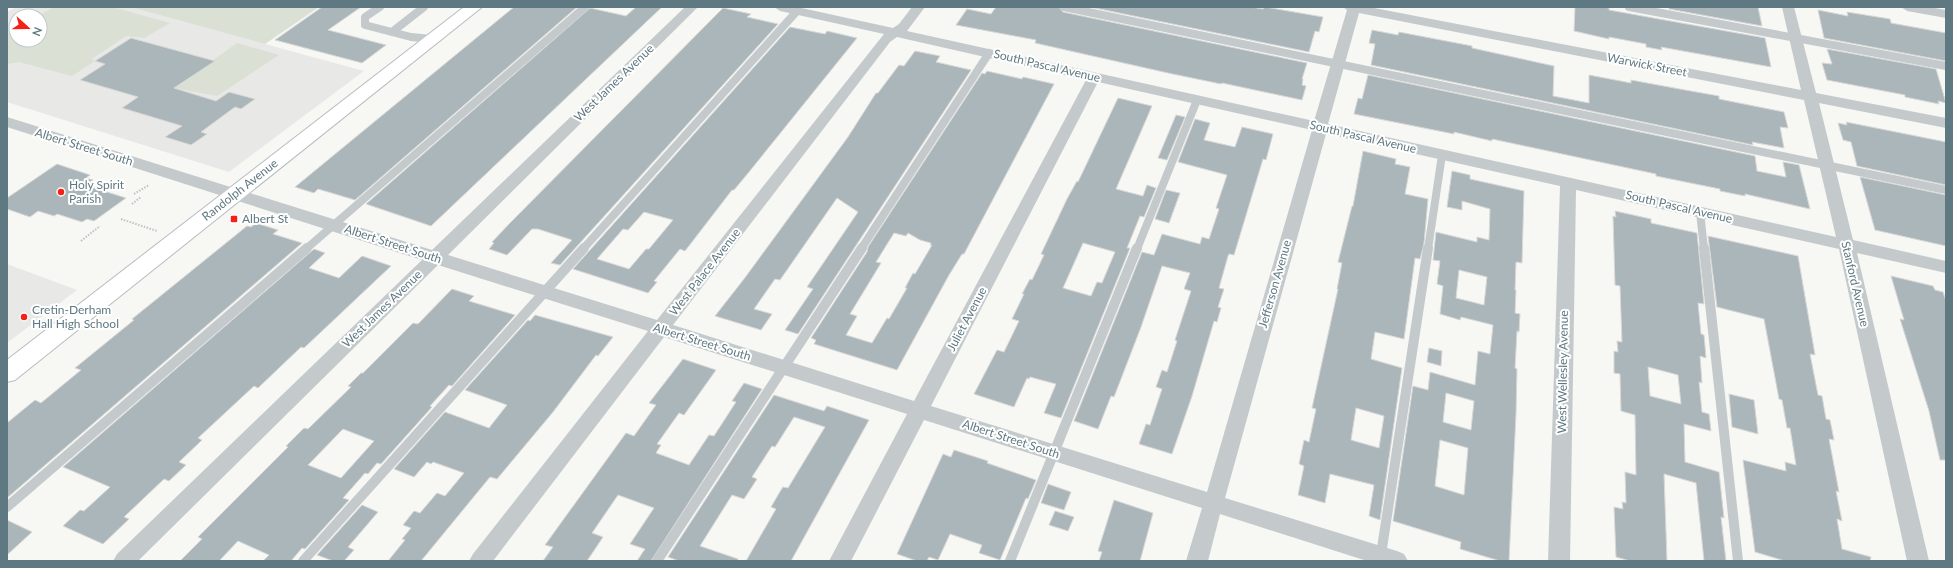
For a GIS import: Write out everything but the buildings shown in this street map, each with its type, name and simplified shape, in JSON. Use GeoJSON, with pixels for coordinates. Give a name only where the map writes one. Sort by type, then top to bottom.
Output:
{"type":"FeatureCollection","features":[{"type":"Feature","properties":{"kind":"main road","name":"Randolph Avenue"},"geometry":{"type":"LineString","coordinates":[[7,373],[474,7]]}},
{"type":"Feature","properties":{"kind":"street","name":"West James Avenue"},"geometry":{"type":"LineString","coordinates":[[124,561],[692,7]]}},
{"type":"Feature","properties":{"kind":"street","name":"South Pascal Avenue"},"geometry":{"type":"LineString","coordinates":[[780,7],[1946,267]]}},
{"type":"Feature","properties":{"kind":"street","name":"West Palace Avenue"},"geometry":{"type":"LineString","coordinates":[[480,561],[885,39],[904,27],[919,7]]}},
{"type":"Feature","properties":{"kind":"street","name":"Jefferson Avenue"},"geometry":{"type":"LineString","coordinates":[[1197,561],[1338,64],[1352,7]]}},
{"type":"Feature","properties":{"kind":"street","name":"Warwick Street"},"geometry":{"type":"LineString","coordinates":[[1352,7],[1946,123]]}},
{"type":"Feature","properties":{"kind":"street","name":"Stanford Avenue"},"geometry":{"type":"LineString","coordinates":[[1788,7],[1846,245],[1918,561]]}},
{"type":"Feature","properties":{"kind":"street"},"geometry":{"type":"LineString","coordinates":[[1907,7],[1946,14]]}},
{"type":"Feature","properties":{"kind":"street","name":"Juliet Avenue"},"geometry":{"type":"LineString","coordinates":[[840,561],[1094,77]]}},
{"type":"Feature","properties":{"kind":"street","name":"Albert Street South"},"geometry":{"type":"LineString","coordinates":[[7,122],[1053,452],[1386,559]]}},
{"type":"Feature","properties":{"kind":"street","name":"West Wellesley Avenue"},"geometry":{"type":"LineString","coordinates":[[1559,561],[1568,182]]}},
{"type":"Feature","properties":{"kind":"lane"},"geometry":{"type":"LineString","coordinates":[[380,7],[365,17],[365,25],[392,32],[432,39]]}},
{"type":"Feature","properties":{"kind":"lane"},"geometry":{"type":"LineString","coordinates":[[392,32],[424,7]]}},
{"type":"Feature","properties":{"kind":"lane"},"geometry":{"type":"LineString","coordinates":[[7,507],[585,7]]}},
{"type":"Feature","properties":{"kind":"lane"},"geometry":{"type":"LineString","coordinates":[[1064,7],[1946,190]]}},
{"type":"Feature","properties":{"kind":"lane"},"geometry":{"type":"LineString","coordinates":[[1629,7],[1946,66]]}},
{"type":"Feature","properties":{"kind":"lane"},"geometry":{"type":"LineString","coordinates":[[303,561],[797,11]]}},
{"type":"Feature","properties":{"kind":"lane"},"geometry":{"type":"LineString","coordinates":[[657,561],[989,53]]}},
{"type":"Feature","properties":{"kind":"lane"},"geometry":{"type":"LineString","coordinates":[[1010,561],[1197,100]]}},
{"type":"Feature","properties":{"kind":"lane"},"geometry":{"type":"LineString","coordinates":[[1386,559],[1442,155]]}},
{"type":"Feature","properties":{"kind":"lane"},"geometry":{"type":"LineString","coordinates":[[1700,212],[1738,561]]}},
{"type":"Feature","properties":{"kind":"path"},"geometry":{"type":"LineString","coordinates":[[134,194],[149,185]]}},
{"type":"Feature","properties":{"kind":"path"},"geometry":{"type":"LineString","coordinates":[[132,204],[141,197]]}},
{"type":"Feature","properties":{"kind":"path"},"geometry":{"type":"LineString","coordinates":[[121,219],[157,231]]}},
{"type":"Feature","properties":{"kind":"path"},"geometry":{"type":"LineString","coordinates":[[80,241],[100,226]]}},
{"type":"Feature","properties":{"kind":"shaded area"},"geometry":{"type":"Polygon","coordinates":[[[17,7],[130,7],[364,71],[229,172],[7,102],[7,12],[8,48],[48,48],[48,8],[15,8],[17,7]]]}},
{"type":"Feature","properties":{"kind":"shaded area"},"geometry":{"type":"Polygon","coordinates":[[[54,7],[112,7],[170,23],[144,38],[126,36],[92,59],[95,61],[72,76],[19,62],[7,64],[8,33],[8,48],[48,48],[48,10],[54,7]]]}},
{"type":"Feature","properties":{"kind":"shaded area"},"geometry":{"type":"Polygon","coordinates":[[[130,7],[319,7],[265,44],[130,7]]]}},
{"type":"Feature","properties":{"kind":"shaded area"},"geometry":{"type":"Polygon","coordinates":[[[237,43],[279,55],[217,96],[174,88],[237,43]]]}},
{"type":"Feature","properties":{"kind":"shaded area","name":"Cretin-Derham Hall High School"},"geometry":{"type":"Polygon","coordinates":[[[7,264],[77,290],[7,343],[7,264]]]}},
{"type":"Feature","properties":{"kind":"place","name":"Holy Spirit Parish"},"geometry":{"type":"Point","coordinates":[61,192]}},
{"type":"Feature","properties":{"kind":"place","name":"Albert St"},"geometry":{"type":"Point","coordinates":[234,219]}},
{"type":"Feature","properties":{"kind":"place","name":"Cretin-Derham Hall High School"},"geometry":{"type":"Point","coordinates":[24,317]}}]}
